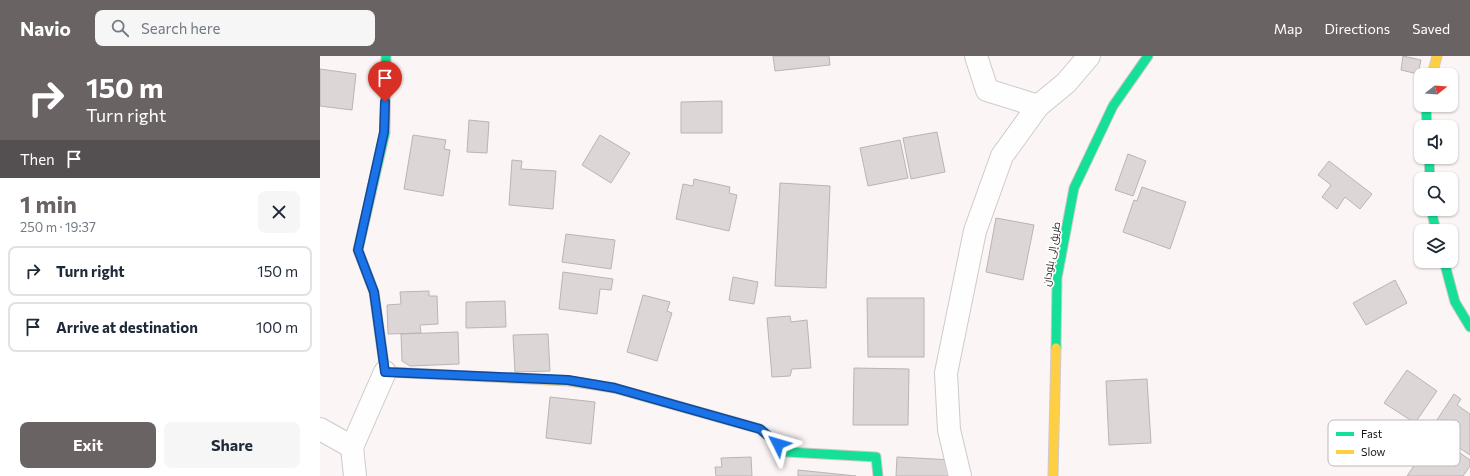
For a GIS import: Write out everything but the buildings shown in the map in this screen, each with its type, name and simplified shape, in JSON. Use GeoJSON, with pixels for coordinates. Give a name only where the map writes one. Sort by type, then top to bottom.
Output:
{"type":"FeatureCollection","features":[{"type":"Feature","properties":{"kind":"street"},"geometry":{"type":"LineString","coordinates":[[355,476],[352,447],[385,372],[374,292],[358,250],[384,132],[386,56]]}},
{"type":"Feature","properties":{"kind":"street"},"geometry":{"type":"LineString","coordinates":[[976,56],[987,90],[1038,106]]}},
{"type":"Feature","properties":{"kind":"street"},"geometry":{"type":"LineString","coordinates":[[960,476],[949,430],[946,373],[975,231],[1002,156],[1038,106],[1066,83],[1089,56]]}},
{"type":"Feature","properties":{"kind":"street","name":"طريق إلى بلودان"},"geometry":{"type":"LineString","coordinates":[[1053,476],[1057,278],[1074,188],[1112,106],[1148,56]]}},
{"type":"Feature","properties":{"kind":"street"},"geometry":{"type":"LineString","coordinates":[[1433,68],[1436,56]]}},
{"type":"Feature","properties":{"kind":"street"},"geometry":{"type":"LineString","coordinates":[[1446,268],[1455,302],[1470,327]]}},
{"type":"Feature","properties":{"kind":"street"},"geometry":{"type":"LineString","coordinates":[[385,372],[568,380],[615,388],[760,429],[787,452],[876,457],[878,476]]}},
{"type":"Feature","properties":{"kind":"street"},"geometry":{"type":"LineString","coordinates":[[320,428],[352,447]]}},
{"type":"Feature","properties":{"kind":"traffic: fast"},"geometry":{"type":"LineString","coordinates":[[386,56],[385,133],[358,250],[374,292],[385,372],[388,372]]}},
{"type":"Feature","properties":{"kind":"traffic: fast"},"geometry":{"type":"LineString","coordinates":[[1056,348],[1057,278],[1074,188],[1113,106],[1148,56]]}},
{"type":"Feature","properties":{"kind":"traffic: fast"},"geometry":{"type":"LineString","coordinates":[[1426,112],[1427,120]]}},
{"type":"Feature","properties":{"kind":"traffic: fast"},"geometry":{"type":"LineString","coordinates":[[1429,164],[1430,172]]}},
{"type":"Feature","properties":{"kind":"traffic: fast"},"geometry":{"type":"LineString","coordinates":[[1433,216],[1434,224]]}},
{"type":"Feature","properties":{"kind":"traffic: fast"},"geometry":{"type":"LineString","coordinates":[[1446,268],[1455,302],[1470,327]]}},
{"type":"Feature","properties":{"kind":"traffic: fast"},"geometry":{"type":"LineString","coordinates":[[614,388],[760,429],[787,452],[876,457],[878,476]]}},
{"type":"Feature","properties":{"kind":"traffic: slow"},"geometry":{"type":"LineString","coordinates":[[1434,68],[1437,56]]}},
{"type":"Feature","properties":{"kind":"traffic: slow"},"geometry":{"type":"LineString","coordinates":[[1053,476],[1056,348]]}},
{"type":"Feature","properties":{"kind":"traffic: slow"},"geometry":{"type":"LineString","coordinates":[[388,372],[569,381],[614,388]]}},
{"type":"Feature","properties":{"kind":"route"},"geometry":{"type":"LineString","coordinates":[[385,102],[384,132],[358,250],[374,292],[385,372],[568,380],[615,388],[760,429],[778,444]]}}]}
